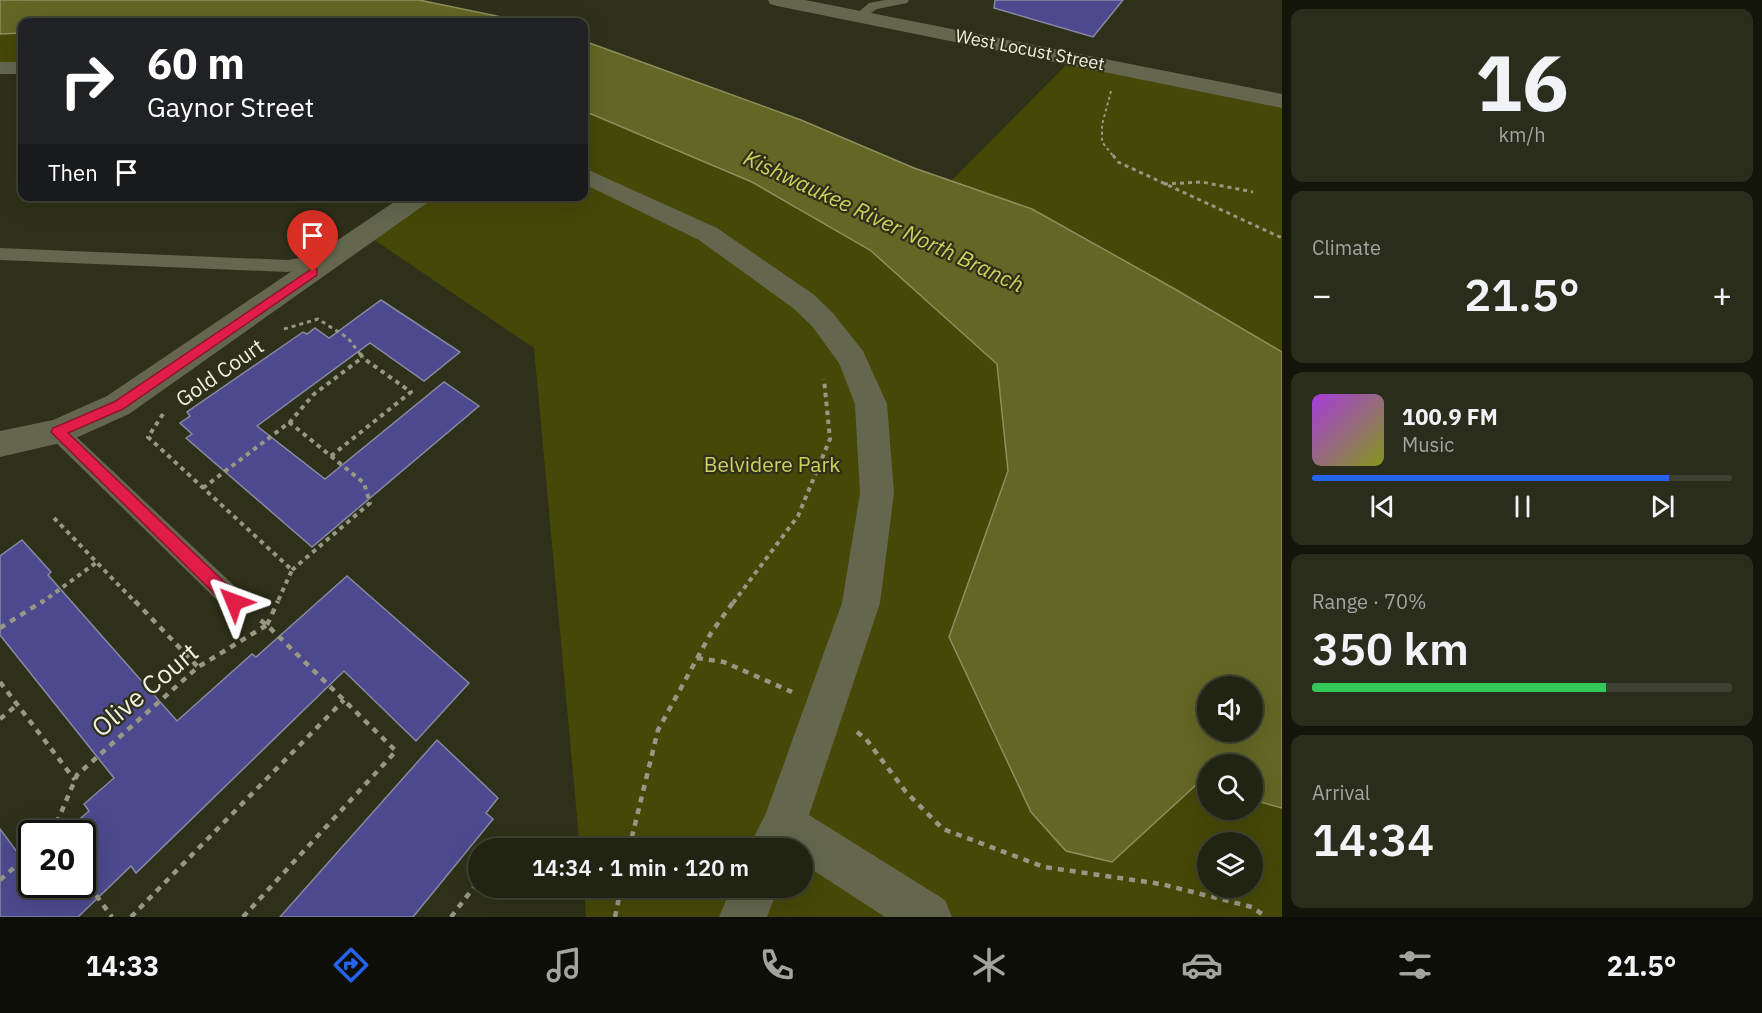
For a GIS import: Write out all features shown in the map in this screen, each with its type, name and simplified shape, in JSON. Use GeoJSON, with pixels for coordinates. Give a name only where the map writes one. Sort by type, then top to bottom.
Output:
{"type":"FeatureCollection","features":[{"type":"Feature","properties":{"kind":"street","name":"West Locust Street"},"geometry":{"type":"LineString","coordinates":[[777,0],[1282,100]]}},
{"type":"Feature","properties":{"kind":"street"},"geometry":{"type":"LineString","coordinates":[[0,68],[18,68]]}},
{"type":"Feature","properties":{"kind":"street"},"geometry":{"type":"LineString","coordinates":[[588,191],[708,234],[783,285],[803,301],[839,338],[863,381],[871,404],[878,493],[861,603],[778,837],[928,917]]}},
{"type":"Feature","properties":{"kind":"street"},"geometry":{"type":"LineString","coordinates":[[0,444],[35,439],[58,432],[118,405],[414,201]]}},
{"type":"Feature","properties":{"kind":"street"},"geometry":{"type":"LineString","coordinates":[[743,917],[751,898]]}},
{"type":"Feature","properties":{"kind":"lane"},"geometry":{"type":"LineString","coordinates":[[860,16],[873,6],[903,0]]}},
{"type":"Feature","properties":{"kind":"lane"},"geometry":{"type":"LineString","coordinates":[[0,254],[288,266],[332,259]]}},
{"type":"Feature","properties":{"kind":"lane"},"geometry":{"type":"LineString","coordinates":[[58,432],[234,602]]}},
{"type":"Feature","properties":{"kind":"path"},"geometry":{"type":"LineString","coordinates":[[1118,67],[1102,125],[1101,142],[1118,162],[1282,238]]}},
{"type":"Feature","properties":{"kind":"path"},"geometry":{"type":"LineString","coordinates":[[1163,184],[1202,182],[1253,192]]}},
{"type":"Feature","properties":{"kind":"path","name":"Gold Court"},"geometry":{"type":"LineString","coordinates":[[275,335],[284,329],[318,319],[348,338],[363,357],[411,392],[331,456]]}},
{"type":"Feature","properties":{"kind":"path"},"geometry":{"type":"LineString","coordinates":[[203,488],[289,422],[313,394],[363,357]]}},
{"type":"Feature","properties":{"kind":"path"},"geometry":{"type":"LineString","coordinates":[[632,838],[658,730],[711,633],[798,516],[830,439],[823,369]]}},
{"type":"Feature","properties":{"kind":"path","name":"Gold Court"},"geometry":{"type":"LineString","coordinates":[[165,411],[148,437],[292,570]]}},
{"type":"Feature","properties":{"kind":"path"},"geometry":{"type":"LineString","coordinates":[[243,917],[396,751],[267,625],[292,570],[370,504],[364,483],[289,422]]}},
{"type":"Feature","properties":{"kind":"path"},"geometry":{"type":"LineString","coordinates":[[54,518],[198,667]]}},
{"type":"Feature","properties":{"kind":"path"},"geometry":{"type":"LineString","coordinates":[[0,628],[29,612],[97,562]]}},
{"type":"Feature","properties":{"kind":"path","name":"Olive Court"},"geometry":{"type":"LineString","coordinates":[[58,820],[77,775],[198,667],[267,625]]}},
{"type":"Feature","properties":{"kind":"path"},"geometry":{"type":"LineString","coordinates":[[697,658],[724,662],[824,708],[866,739],[906,792],[943,829],[1044,867],[1161,884],[1252,907],[1266,917]]}},
{"type":"Feature","properties":{"kind":"path"},"geometry":{"type":"LineString","coordinates":[[0,682],[75,780]]}},
{"type":"Feature","properties":{"kind":"path"},"geometry":{"type":"LineString","coordinates":[[131,917],[344,700]]}},
{"type":"Feature","properties":{"kind":"path"},"geometry":{"type":"LineString","coordinates":[[0,719],[17,705]]}},
{"type":"Feature","properties":{"kind":"path"},"geometry":{"type":"LineString","coordinates":[[0,880],[18,864]]}},
{"type":"Feature","properties":{"kind":"path"},"geometry":{"type":"LineString","coordinates":[[96,895],[112,917]]}},
{"type":"Feature","properties":{"kind":"path"},"geometry":{"type":"LineString","coordinates":[[451,917],[468,895]]}},
{"type":"Feature","properties":{"kind":"path"},"geometry":{"type":"LineString","coordinates":[[615,917],[619,898]]}},
{"type":"Feature","properties":{"kind":"green space"},"geometry":{"type":"Polygon","coordinates":[[[18,33],[18,68],[0,68],[0,34],[18,33]]]}},
{"type":"Feature","properties":{"kind":"green space"},"geometry":{"type":"Polygon","coordinates":[[[1073,58],[1282,101],[1282,352],[1032,209],[951,181],[1073,58]]]}},
{"type":"Feature","properties":{"kind":"green space","name":"Belvidere Park"},"geometry":{"type":"Polygon","coordinates":[[[588,113],[752,182],[870,250],[997,364],[1008,471],[949,637],[1112,862],[1196,785],[1197,820],[1263,820],[1263,803],[1282,808],[1282,917],[586,917],[585,898],[813,898],[813,838],[579,838],[534,348],[367,235],[415,201],[588,201],[588,113]]]}},
{"type":"Feature","properties":{"kind":"water"},"geometry":{"type":"Polygon","coordinates":[[[0,0],[419,0],[507,18],[18,18],[18,33],[0,34],[0,0]]]}},
{"type":"Feature","properties":{"kind":"water","name":"Kishwaukee River North Branch"},"geometry":{"type":"Polygon","coordinates":[[[588,42],[801,120],[914,168],[1032,209],[1282,352],[1282,808],[1263,803],[1263,754],[1197,754],[1197,785],[1112,862],[1066,851],[1031,812],[949,637],[1008,471],[997,364],[870,250],[752,182],[588,113],[588,42]]]}},
{"type":"Feature","properties":{"kind":"building"},"geometry":{"type":"Polygon","coordinates":[[[995,0],[1123,0],[1093,37],[994,8],[995,0]]]}},
{"type":"Feature","properties":{"kind":"building"},"geometry":{"type":"Polygon","coordinates":[[[381,300],[460,352],[424,381],[370,343],[257,426],[325,479],[444,382],[479,406],[312,547],[186,438],[192,434],[180,423],[190,416],[187,412],[303,332],[307,334],[315,328],[329,338],[381,300]]]}},
{"type":"Feature","properties":{"kind":"building"},"geometry":{"type":"Polygon","coordinates":[[[22,540],[51,572],[48,575],[177,721],[252,654],[256,657],[347,576],[469,683],[416,741],[344,671],[136,873],[131,866],[78,917],[0,917],[0,829],[18,853],[18,898],[96,898],[96,820],[79,820],[89,811],[84,804],[114,778],[0,635],[0,556],[22,540]]]}},
{"type":"Feature","properties":{"kind":"building"},"geometry":{"type":"Polygon","coordinates":[[[437,740],[498,798],[486,813],[493,819],[477,838],[468,838],[468,850],[413,917],[280,917],[437,740]]]}},
{"type":"Feature","properties":{"kind":"route"},"geometry":{"type":"LineString","coordinates":[[234,602],[58,432],[99,416],[118,405],[313,272]]}}]}
